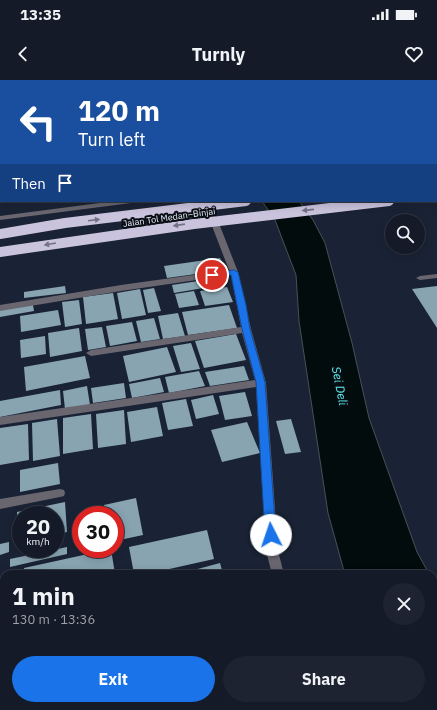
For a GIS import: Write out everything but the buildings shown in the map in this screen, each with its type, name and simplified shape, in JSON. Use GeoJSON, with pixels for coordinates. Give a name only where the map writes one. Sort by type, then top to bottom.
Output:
{"type":"FeatureCollection","features":[{"type":"Feature","properties":{"kind":"highway","name":"Jalan Tol Medan–Binjai"},"geometry":{"type":"LineString","coordinates":[[0,234],[65,223],[238,202]]}},
{"type":"Feature","properties":{"kind":"highway","name":"Jalan Tol Medan–Binjai"},"geometry":{"type":"LineString","coordinates":[[0,252],[73,240],[234,218],[380,202]]}},
{"type":"Feature","properties":{"kind":"street"},"geometry":{"type":"LineString","coordinates":[[0,218],[123,202]]}},
{"type":"Feature","properties":{"kind":"street"},"geometry":{"type":"LineString","coordinates":[[203,202],[216,226],[234,272],[246,329],[261,382],[272,551],[277,570]]}},
{"type":"Feature","properties":{"kind":"street"},"geometry":{"type":"LineString","coordinates":[[0,308],[121,288],[234,272]]}},
{"type":"Feature","properties":{"kind":"street"},"geometry":{"type":"LineString","coordinates":[[91,353],[246,329]]}},
{"type":"Feature","properties":{"kind":"street"},"geometry":{"type":"LineString","coordinates":[[0,421],[261,382]]}},
{"type":"Feature","properties":{"kind":"lane"},"geometry":{"type":"LineString","coordinates":[[420,278],[437,276]]}},
{"type":"Feature","properties":{"kind":"lane"},"geometry":{"type":"LineString","coordinates":[[0,504],[60,493]]}},
{"type":"Feature","properties":{"kind":"water","name":"Sei Deli"},"geometry":{"type":"Polygon","coordinates":[[[263,202],[300,202],[313,220],[325,243],[352,343],[369,418],[417,552],[427,570],[344,570],[328,513],[299,321],[296,275],[275,220],[263,202]]]}},
{"type":"Feature","properties":{"kind":"route"},"geometry":{"type":"LineString","coordinates":[[212,275],[234,272],[246,329],[261,382],[271,535]]}}]}
